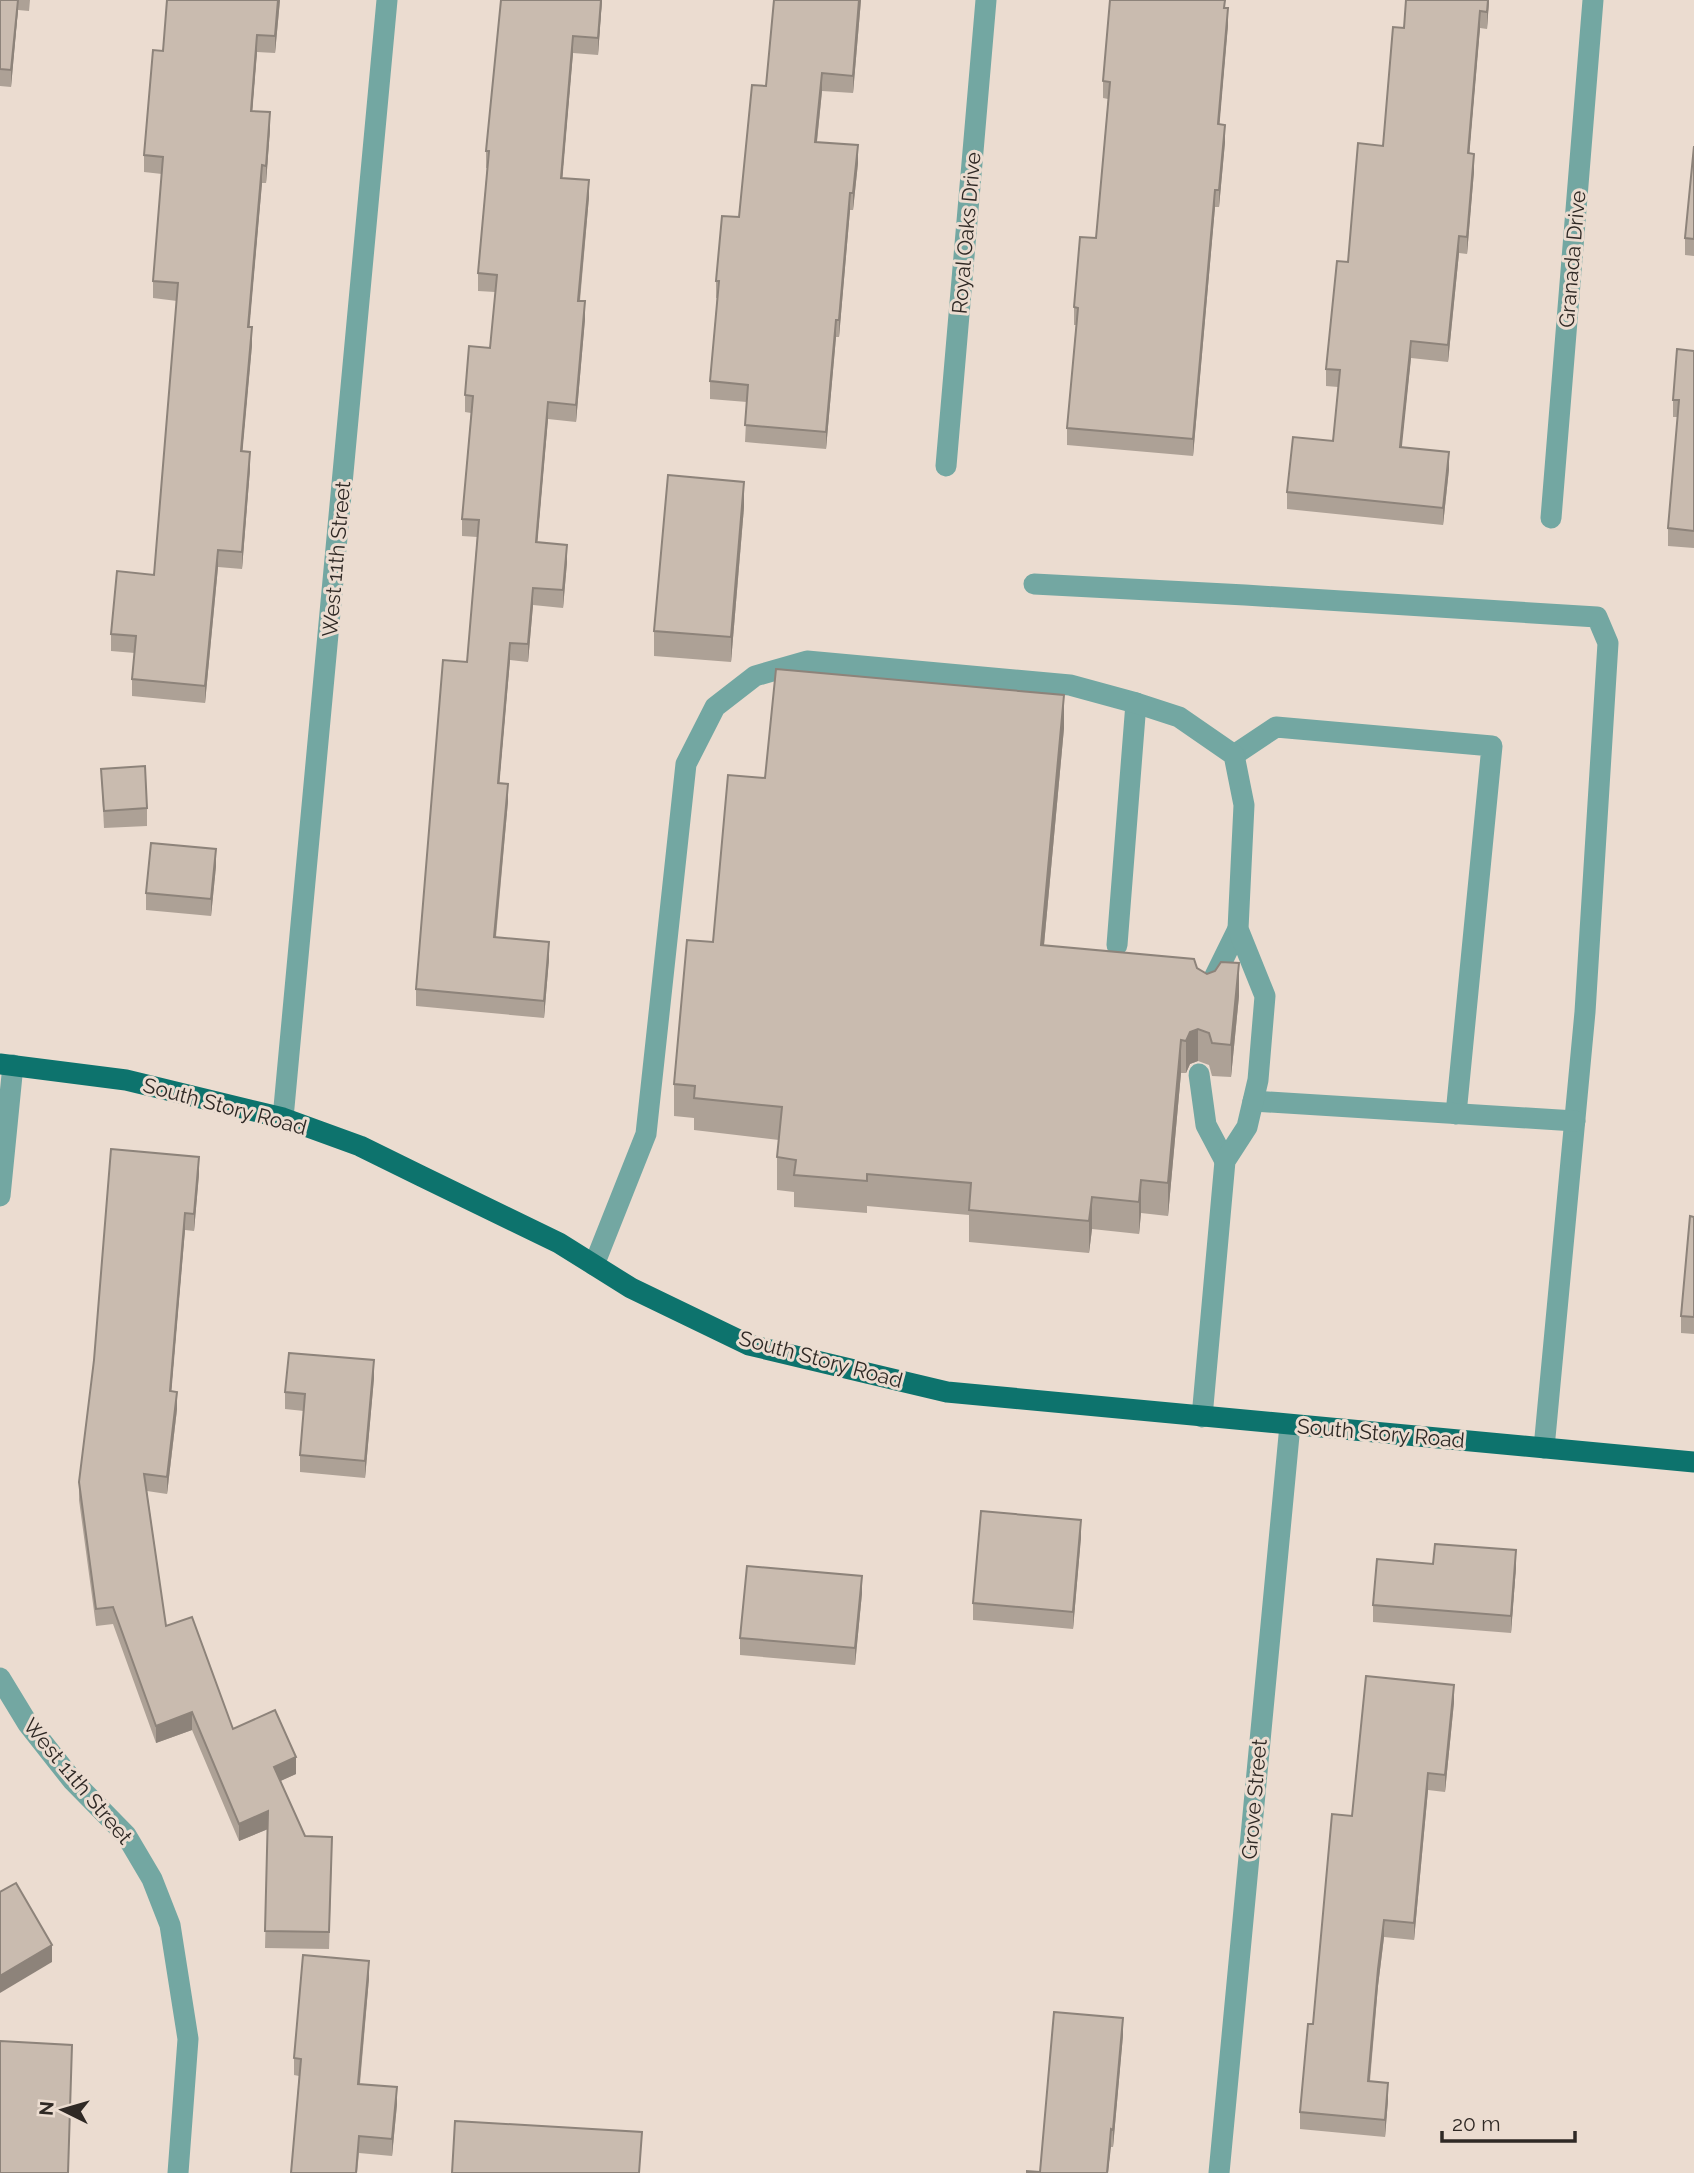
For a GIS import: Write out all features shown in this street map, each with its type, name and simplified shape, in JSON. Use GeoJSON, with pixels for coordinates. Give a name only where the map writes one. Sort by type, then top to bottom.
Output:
{"type":"FeatureCollection","features":[{"type":"Feature","properties":{"kind":"main road","name":"South Story Road"},"geometry":{"type":"LineString","coordinates":[[6,1064],[126,1080],[284,1118],[360,1146],[559,1243],[631,1288],[749,1345],[947,1392],[1694,1462]]}},
{"type":"Feature","properties":{"kind":"street","name":"West 11th Street"},"geometry":{"type":"LineString","coordinates":[[284,1118],[387,0]]}},
{"type":"Feature","properties":{"kind":"street","name":"Royal Oaks Drive"},"geometry":{"type":"LineString","coordinates":[[946,466],[986,0]]}},
{"type":"Feature","properties":{"kind":"street","name":"Granada Drive"},"geometry":{"type":"LineString","coordinates":[[1551,518],[1593,0]]}},
{"type":"Feature","properties":{"kind":"street"},"geometry":{"type":"LineString","coordinates":[[1034,584],[1245,594],[1597,617],[1608,643],[1585,1012],[1545,1448]]}},
{"type":"Feature","properties":{"kind":"street"},"geometry":{"type":"LineString","coordinates":[[594,1265],[646,1134],[686,764],[715,707],[755,676],[807,662],[1070,685],[1179,717],[1234,755],[1244,805],[1238,929],[1206,993]]}},
{"type":"Feature","properties":{"kind":"street"},"geometry":{"type":"LineString","coordinates":[[1117,945],[1136,703]]}},
{"type":"Feature","properties":{"kind":"street"},"geometry":{"type":"LineString","coordinates":[[1234,755],[1276,727],[1492,747],[1456,1114]]}},
{"type":"Feature","properties":{"kind":"street"},"geometry":{"type":"LineString","coordinates":[[1202,1417],[1225,1161],[1248,1127],[1258,1080],[1265,996],[1238,929]]}},
{"type":"Feature","properties":{"kind":"street"},"geometry":{"type":"LineString","coordinates":[[0,1196],[6,1064]]}},
{"type":"Feature","properties":{"kind":"street"},"geometry":{"type":"LineString","coordinates":[[1199,1074],[1206,1125],[1225,1161]]}},
{"type":"Feature","properties":{"kind":"street"},"geometry":{"type":"LineString","coordinates":[[1254,1101],[1574,1121]]}},
{"type":"Feature","properties":{"kind":"street","name":"Grove Street"},"geometry":{"type":"LineString","coordinates":[[1219,2173],[1290,1425]]}},
{"type":"Feature","properties":{"kind":"street","name":"West 11th Street"},"geometry":{"type":"LineString","coordinates":[[0,1678],[28,1724],[73,1781],[127,1835],[152,1878],[170,1925],[188,2039],[178,2173]]}},
{"type":"Feature","properties":{"kind":"building"},"geometry":{"type":"Polygon","coordinates":[[[0,0],[18,0],[11,70],[0,69],[0,0]]]}},
{"type":"Feature","properties":{"kind":"building"},"geometry":{"type":"Polygon","coordinates":[[[167,0],[278,0],[275,36],[257,35],[251,111],[270,112],[266,166],[262,165],[248,327],[252,327],[241,451],[250,452],[242,552],[218,550],[205,686],[132,679],[136,636],[111,634],[117,571],[154,575],[178,283],[153,281],[163,157],[144,155],[153,50],[163,51],[167,0]]]}},
{"type":"Feature","properties":{"kind":"building"},"geometry":{"type":"Polygon","coordinates":[[[501,0],[601,0],[598,38],[573,36],[561,178],[589,180],[578,301],[585,301],[576,405],[548,402],[536,542],[567,545],[563,590],[533,588],[528,644],[510,643],[498,783],[508,784],[494,937],[549,942],[544,1001],[416,989],[443,660],[467,662],[479,520],[462,519],[473,396],[465,395],[469,346],[490,348],[497,275],[478,273],[489,151],[486,151],[501,0]]]}},
{"type":"Feature","properties":{"kind":"building"},"geometry":{"type":"Polygon","coordinates":[[[774,0],[859,0],[853,76],[822,73],[815,142],[858,145],[853,193],[850,193],[826,432],[745,425],[748,385],[710,381],[722,216],[739,217],[752,85],[766,86],[774,0]]]}},
{"type":"Feature","properties":{"kind":"building"},"geometry":{"type":"Polygon","coordinates":[[[1110,0],[1225,0],[1224,8],[1228,8],[1218,124],[1225,125],[1219,190],[1215,190],[1193,439],[1067,428],[1078,308],[1074,307],[1080,237],[1096,238],[1110,82],[1103,81],[1110,0]]]}},
{"type":"Feature","properties":{"kind":"building"},"geometry":{"type":"Polygon","coordinates":[[[1406,0],[1488,0],[1487,12],[1480,11],[1468,153],[1474,154],[1467,237],[1459,236],[1448,345],[1411,341],[1400,447],[1449,452],[1443,508],[1287,492],[1293,437],[1333,441],[1340,370],[1326,369],[1337,261],[1348,262],[1358,143],[1383,146],[1393,27],[1404,28],[1406,0]]]}},
{"type":"Feature","properties":{"kind":"building"},"geometry":{"type":"Polygon","coordinates":[[[1694,146],[1694,239],[1685,238],[1694,146]]]}},
{"type":"Feature","properties":{"kind":"building"},"geometry":{"type":"Polygon","coordinates":[[[1677,349],[1694,351],[1694,531],[1668,528],[1679,400],[1673,400],[1677,349]]]}},
{"type":"Feature","properties":{"kind":"building"},"geometry":{"type":"Polygon","coordinates":[[[668,475],[744,482],[731,637],[654,631],[668,475]]]}},
{"type":"Feature","properties":{"kind":"building"},"geometry":{"type":"Polygon","coordinates":[[[776,669],[1064,695],[1041,945],[1194,959],[1197,968],[1207,974],[1215,971],[1221,962],[1239,963],[1231,1045],[1212,1043],[1209,1033],[1198,1029],[1190,1032],[1186,1041],[1181,1040],[1168,1183],[1141,1180],[1139,1202],[1092,1197],[1089,1221],[969,1210],[971,1183],[867,1174],[867,1181],[794,1175],[796,1160],[777,1157],[782,1107],[694,1098],[695,1086],[674,1084],[687,940],[713,942],[728,775],[765,778],[776,669]]]}},
{"type":"Feature","properties":{"kind":"building"},"geometry":{"type":"Polygon","coordinates":[[[145,766],[147,808],[104,811],[101,769],[145,766]]]}},
{"type":"Feature","properties":{"kind":"building"},"geometry":{"type":"Polygon","coordinates":[[[151,843],[216,849],[211,899],[146,893],[151,843]]]}},
{"type":"Feature","properties":{"kind":"building"},"geometry":{"type":"Polygon","coordinates":[[[111,1149],[199,1157],[194,1214],[185,1213],[170,1391],[177,1392],[167,1477],[144,1474],[166,1626],[192,1617],[233,1729],[275,1710],[296,1757],[274,1767],[305,1836],[332,1837],[329,1932],[265,1931],[268,1811],[239,1824],[192,1712],[156,1726],[113,1607],[96,1609],[79,1482],[94,1360],[111,1149]]]}},
{"type":"Feature","properties":{"kind":"building"},"geometry":{"type":"Polygon","coordinates":[[[1690,1216],[1694,1217],[1694,1317],[1681,1316],[1690,1216]]]}},
{"type":"Feature","properties":{"kind":"building"},"geometry":{"type":"Polygon","coordinates":[[[289,1353],[374,1360],[365,1461],[300,1455],[305,1394],[285,1392],[289,1353]]]}},
{"type":"Feature","properties":{"kind":"building"},"geometry":{"type":"Polygon","coordinates":[[[981,1511],[1081,1520],[1073,1612],[973,1603],[981,1511]]]}},
{"type":"Feature","properties":{"kind":"building"},"geometry":{"type":"Polygon","coordinates":[[[1435,1544],[1516,1550],[1511,1616],[1373,1605],[1377,1559],[1433,1564],[1435,1544]]]}},
{"type":"Feature","properties":{"kind":"building"},"geometry":{"type":"Polygon","coordinates":[[[747,1566],[862,1576],[855,1648],[740,1638],[747,1566]]]}},
{"type":"Feature","properties":{"kind":"building"},"geometry":{"type":"Polygon","coordinates":[[[1366,1676],[1454,1685],[1445,1775],[1428,1773],[1414,1923],[1384,1920],[1368,2081],[1388,2083],[1385,2120],[1300,2112],[1308,2024],[1313,2024],[1332,1814],[1352,1816],[1366,1676]]]}},
{"type":"Feature","properties":{"kind":"building"},"geometry":{"type":"Polygon","coordinates":[[[16,1883],[52,1945],[0,1976],[0,1892],[16,1883]]]}},
{"type":"Feature","properties":{"kind":"building"},"geometry":{"type":"Polygon","coordinates":[[[303,1955],[369,1961],[358,2084],[397,2087],[392,2139],[359,2136],[356,2173],[291,2173],[301,2059],[294,2058],[303,1955]]]}},
{"type":"Feature","properties":{"kind":"building"},"geometry":{"type":"Polygon","coordinates":[[[1054,2012],[1123,2018],[1107,2173],[1027,2173],[1040,2172],[1054,2012]]]}},
{"type":"Feature","properties":{"kind":"building"},"geometry":{"type":"Polygon","coordinates":[[[0,2041],[72,2045],[68,2173],[0,2173],[0,2041]]]}},
{"type":"Feature","properties":{"kind":"building"},"geometry":{"type":"Polygon","coordinates":[[[455,2121],[642,2132],[639,2173],[452,2173],[455,2121]]]}}]}
